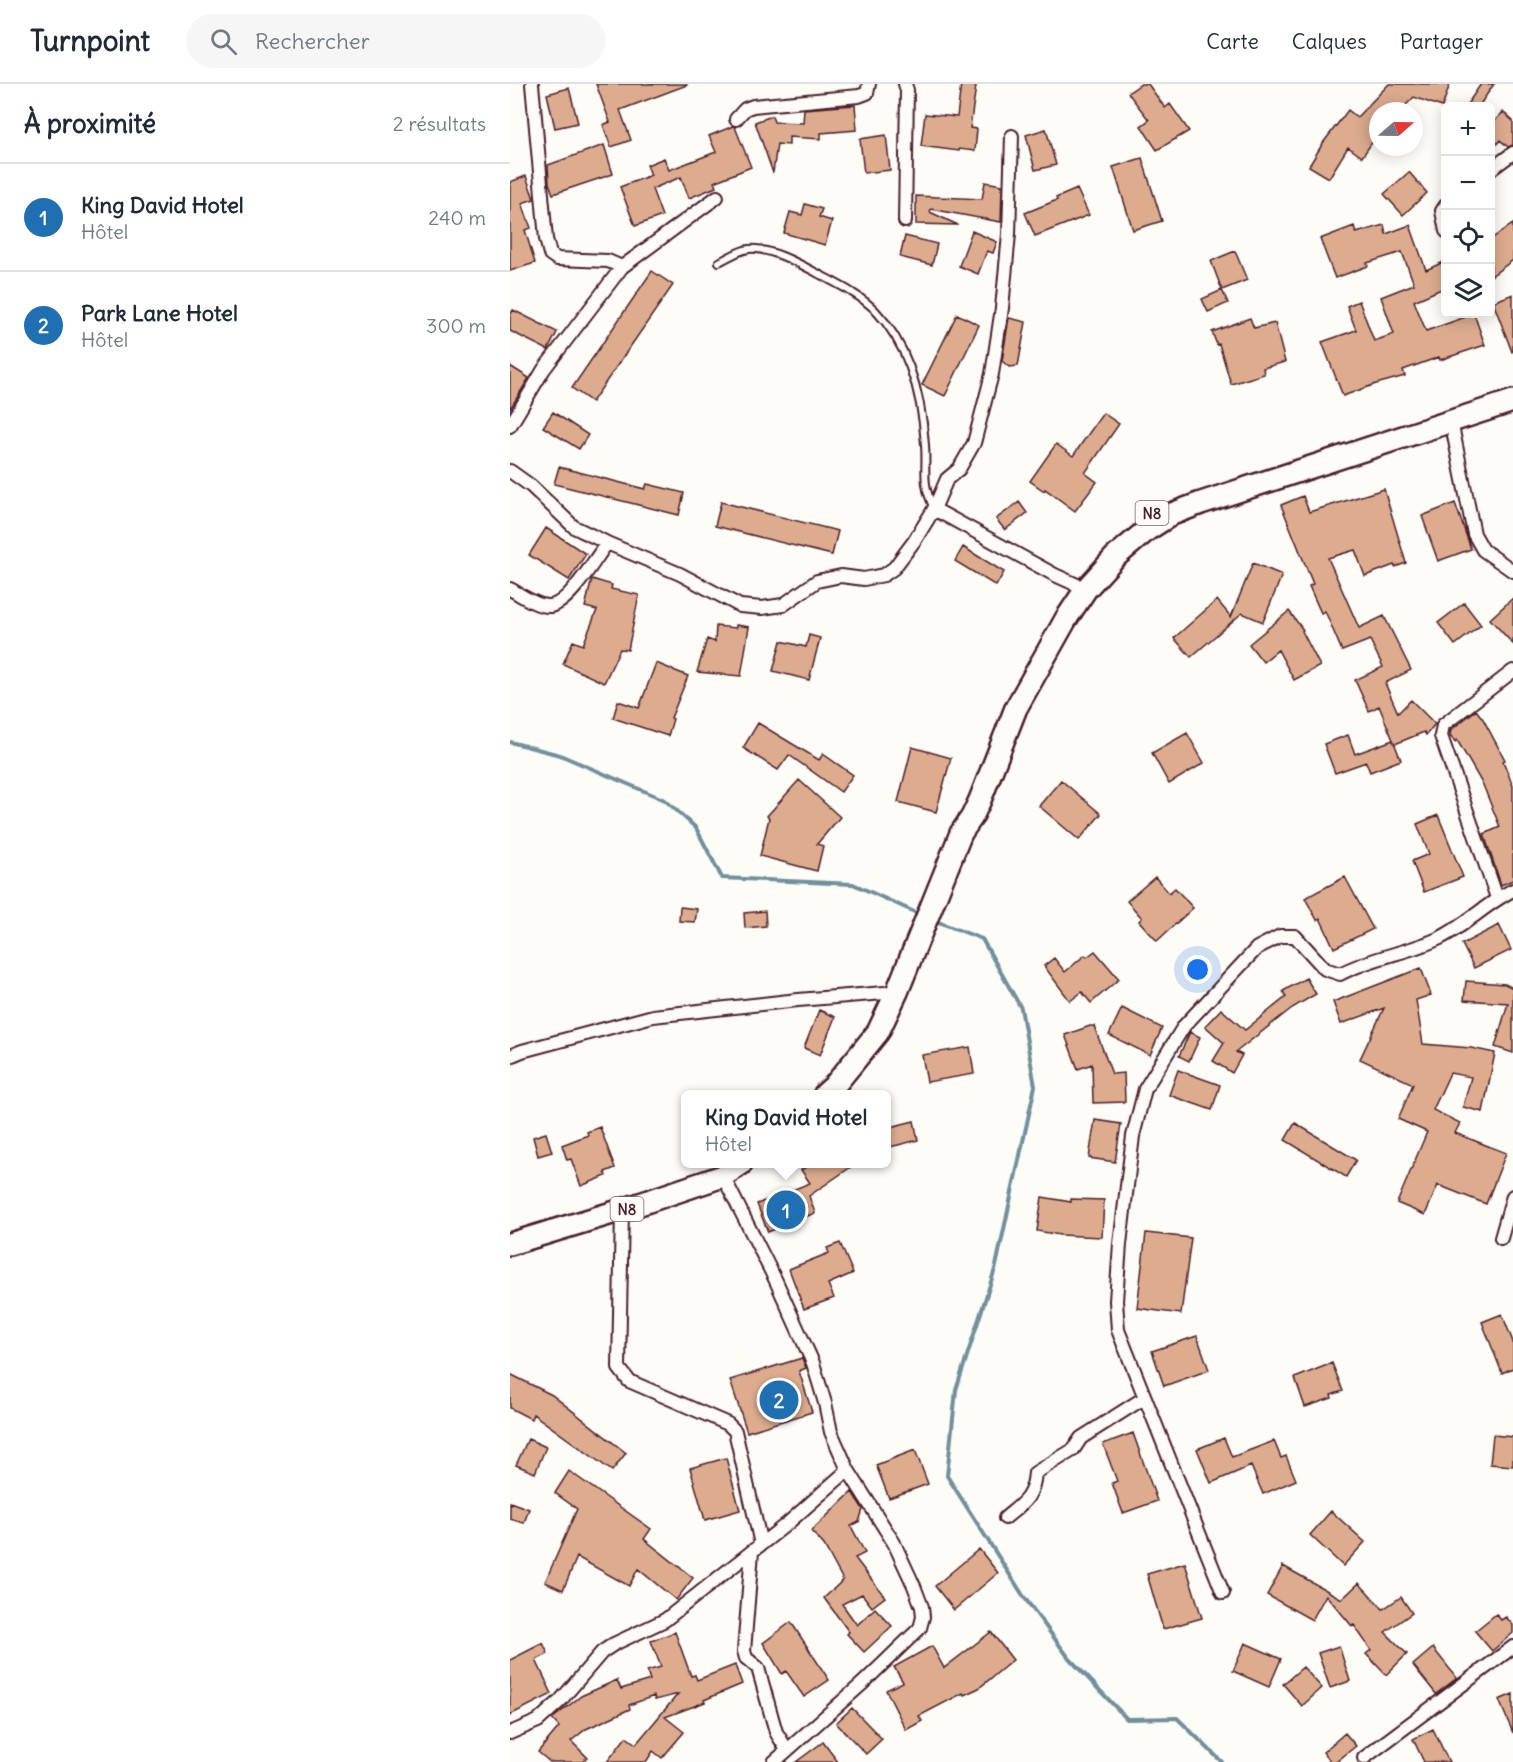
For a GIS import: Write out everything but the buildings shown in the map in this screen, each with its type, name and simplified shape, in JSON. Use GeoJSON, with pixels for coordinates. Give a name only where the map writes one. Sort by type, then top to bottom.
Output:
{"type":"FeatureCollection","features":[{"type":"Feature","properties":{"kind":"highway","name":"N8"},"geometry":{"type":"LineString","coordinates":[[830,1090],[878,1032],[897,992],[961,833],[980,800],[1016,708],[1066,619],[1080,586],[1148,530],[1172,514],[1513,388]]}},
{"type":"Feature","properties":{"kind":"highway","name":"N8"},"geometry":{"type":"LineString","coordinates":[[1341,450],[1451,421],[1513,401]]}},
{"type":"Feature","properties":{"kind":"highway","name":"N8"},"geometry":{"type":"LineString","coordinates":[[510,1244],[723,1176],[735,1168]]}},
{"type":"Feature","properties":{"kind":"street"},"geometry":{"type":"LineString","coordinates":[[532,84],[540,190],[550,254],[557,259],[608,261],[622,267]]}},
{"type":"Feature","properties":{"kind":"street"},"geometry":{"type":"LineString","coordinates":[[736,119],[745,109],[753,106],[859,96],[867,93],[869,84]]}},
{"type":"Feature","properties":{"kind":"street"},"geometry":{"type":"LineString","coordinates":[[905,84],[907,90],[905,221]]}},
{"type":"Feature","properties":{"kind":"street"},"geometry":{"type":"LineString","coordinates":[[510,471],[531,486],[574,527],[680,573],[740,606],[762,608],[783,605],[817,581],[841,576],[864,579],[884,575],[894,568],[915,540],[934,509],[946,479],[959,469],[974,442],[992,374],[1002,308],[1009,234],[1012,136]]}},
{"type":"Feature","properties":{"kind":"street"},"geometry":{"type":"LineString","coordinates":[[1495,167],[1513,153]]}},
{"type":"Feature","properties":{"kind":"street"},"geometry":{"type":"LineString","coordinates":[[510,426],[544,369],[622,267],[717,197]]}},
{"type":"Feature","properties":{"kind":"street"},"geometry":{"type":"LineString","coordinates":[[1451,421],[1474,534],[1483,550],[1513,571]]}},
{"type":"Feature","properties":{"kind":"street"},"geometry":{"type":"LineString","coordinates":[[934,509],[1080,586]]}},
{"type":"Feature","properties":{"kind":"street"},"geometry":{"type":"LineString","coordinates":[[510,590],[538,604],[549,606],[565,600],[607,543]]}},
{"type":"Feature","properties":{"kind":"street"},"geometry":{"type":"LineString","coordinates":[[1497,898],[1441,736],[1443,725],[1513,671]]}},
{"type":"Feature","properties":{"kind":"street"},"geometry":{"type":"LineString","coordinates":[[1223,1593],[1118,1330],[1116,1301],[1120,1244],[1133,1136],[1144,1089],[1184,1026],[1257,948],[1280,936],[1295,936],[1325,969],[1340,974],[1359,964],[1438,939],[1453,931],[1497,898],[1513,890]]}},
{"type":"Feature","properties":{"kind":"street"},"geometry":{"type":"LineString","coordinates":[[510,1056],[653,1016],[897,992]]}},
{"type":"Feature","properties":{"kind":"street"},"geometry":{"type":"LineString","coordinates":[[723,1176],[776,1281],[813,1363],[831,1432],[848,1470],[894,1543],[914,1586],[922,1607],[923,1617],[920,1628],[863,1683],[774,1762]]}},
{"type":"Feature","properties":{"kind":"street"},"geometry":{"type":"LineString","coordinates":[[1501,1238],[1513,1196]]}},
{"type":"Feature","properties":{"kind":"street"},"geometry":{"type":"LineString","coordinates":[[622,1210],[619,1368],[629,1381],[728,1424],[735,1431],[757,1548],[744,1651],[746,1658],[758,1668],[777,1732],[787,1750]]}},
{"type":"Feature","properties":{"kind":"street"},"geometry":{"type":"LineString","coordinates":[[1005,1518],[1026,1501],[1034,1488],[1035,1473],[1073,1450],[1081,1438],[1144,1398]]}},
{"type":"Feature","properties":{"kind":"street"},"geometry":{"type":"LineString","coordinates":[[510,1733],[537,1721],[560,1701],[602,1652],[665,1620],[757,1548],[848,1470]]}},
{"type":"Feature","properties":{"kind":"street"},"geometry":{"type":"LineString","coordinates":[[1364,1758],[1513,1647]]}},
{"type":"Feature","properties":{"kind":"lane"},"geometry":{"type":"LineString","coordinates":[[719,262],[748,249],[771,252],[805,266],[853,292],[875,310],[905,351],[919,394],[925,447],[924,478],[927,495],[934,509]]}},
{"type":"Feature","properties":{"kind":"waterway"},"geometry":{"type":"LineString","coordinates":[[510,742],[560,755],[665,800],[696,828],[722,878],[853,884],[921,915]]}},
{"type":"Feature","properties":{"kind":"waterway"},"geometry":{"type":"LineString","coordinates":[[933,920],[982,939],[1021,1008],[1035,1086],[996,1266],[956,1390],[947,1476],[1024,1597],[1069,1658],[1127,1719],[1177,1718],[1222,1762]]}},
{"type":"Feature","properties":{"kind":"place","name":"King David Hotel"},"geometry":{"type":"Point","coordinates":[786,1210]}},
{"type":"Feature","properties":{"kind":"place","name":"Park Lane Hotel"},"geometry":{"type":"Point","coordinates":[779,1400]}}]}
